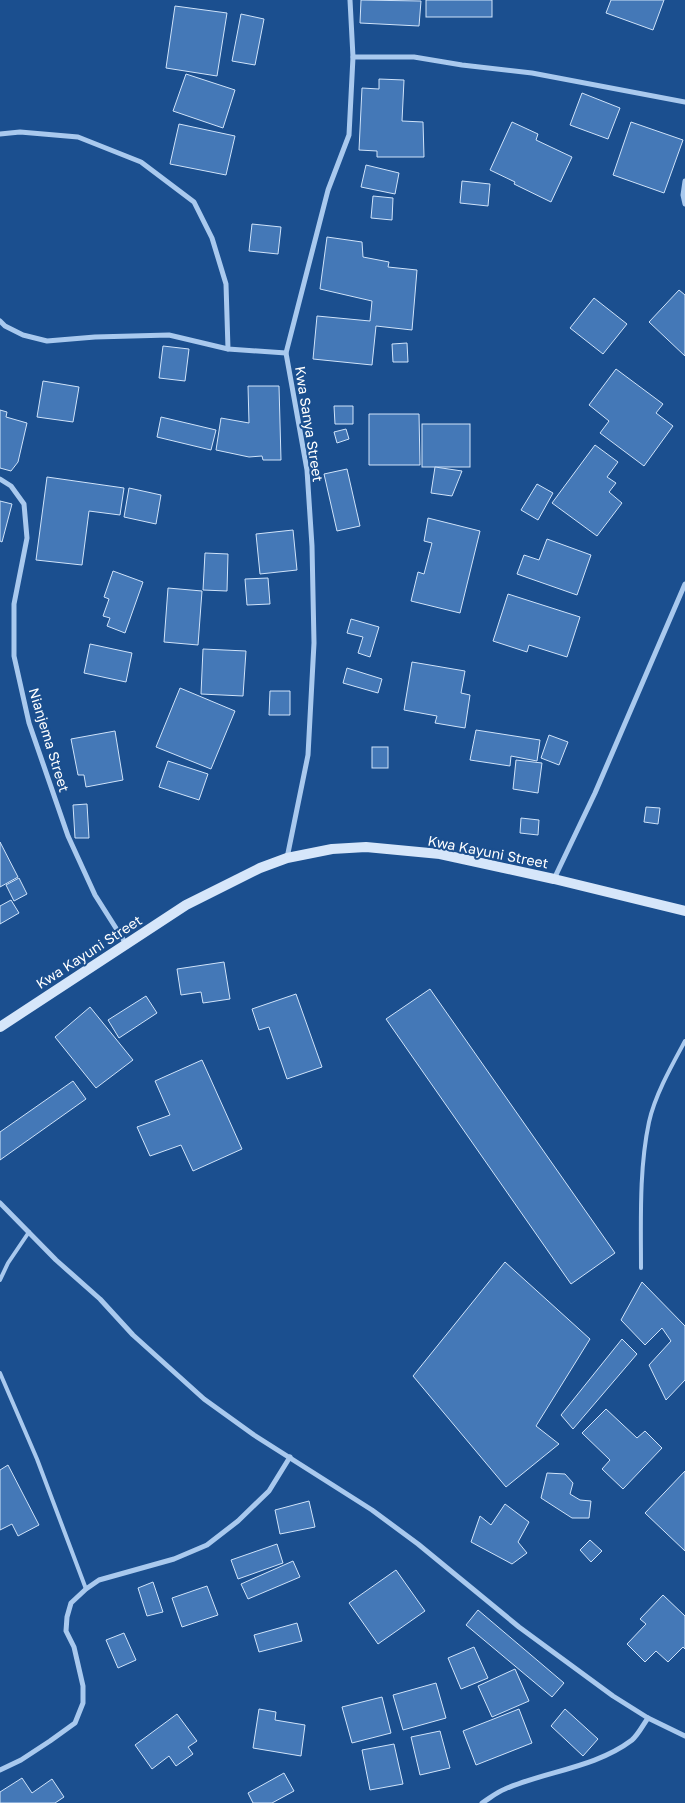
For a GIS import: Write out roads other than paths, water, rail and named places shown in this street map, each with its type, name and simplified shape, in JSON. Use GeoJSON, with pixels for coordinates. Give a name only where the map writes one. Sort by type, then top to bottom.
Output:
{"type":"FeatureCollection","features":[{"type":"Feature","properties":{"kind":"street","name":"Kwa Sanya Street"},"geometry":{"type":"LineString","coordinates":[[287,858],[308,754],[314,643],[312,546],[307,470],[286,353],[328,190],[349,135],[353,57],[350,0]]}},
{"type":"Feature","properties":{"kind":"street"},"geometry":{"type":"LineString","coordinates":[[353,57],[414,57],[532,73],[685,102]]}},
{"type":"Feature","properties":{"kind":"street"},"geometry":{"type":"LineString","coordinates":[[0,134],[20,132],[78,137],[141,162],[194,202],[212,238],[226,284],[228,349]]}},
{"type":"Feature","properties":{"kind":"street"},"geometry":{"type":"LineString","coordinates":[[685,181],[683,195],[685,204]]}},
{"type":"Feature","properties":{"kind":"street"},"geometry":{"type":"LineString","coordinates":[[0,321],[5,326],[23,335],[47,341],[95,337],[169,335],[228,349],[286,353]]}},
{"type":"Feature","properties":{"kind":"street","name":"Nianjema Street"},"geometry":{"type":"LineString","coordinates":[[0,479],[11,486],[24,504],[27,538],[14,604],[14,656],[29,723],[68,836],[96,894],[126,944]]}},
{"type":"Feature","properties":{"kind":"street"},"geometry":{"type":"LineString","coordinates":[[554,879],[595,793],[685,584]]}},
{"type":"Feature","properties":{"kind":"street","name":"Kwa Kayuni Street"},"geometry":{"type":"LineString","coordinates":[[0,1027],[186,905],[260,868],[287,858],[332,849],[366,847],[440,854],[685,911]]}},
{"type":"Feature","properties":{"kind":"street"},"geometry":{"type":"LineString","coordinates":[[0,1203],[56,1260],[100,1299],[133,1335],[204,1399],[254,1435],[372,1510],[418,1544],[519,1627],[613,1696],[648,1718],[685,1736]]}},
{"type":"Feature","properties":{"kind":"street"},"geometry":{"type":"LineString","coordinates":[[0,1770],[43,1746],[75,1723],[83,1703],[83,1686],[74,1647],[66,1631],[67,1617],[71,1604],[86,1589],[99,1580],[174,1559],[207,1544],[238,1521],[269,1491],[290,1457]]}},
{"type":"Feature","properties":{"kind":"street"},"geometry":{"type":"LineString","coordinates":[[482,1803],[504,1789],[567,1770],[612,1752],[633,1739],[648,1718]]}},
{"type":"Feature","properties":{"kind":"lane"},"geometry":{"type":"LineString","coordinates":[[641,1268],[643,1177],[649,1120],[665,1078],[685,1041]]}},
{"type":"Feature","properties":{"kind":"lane"},"geometry":{"type":"LineString","coordinates":[[0,1280],[8,1263],[29,1232]]}},
{"type":"Feature","properties":{"kind":"lane"},"geometry":{"type":"LineString","coordinates":[[0,1374],[40,1467],[86,1589]]}}]}
